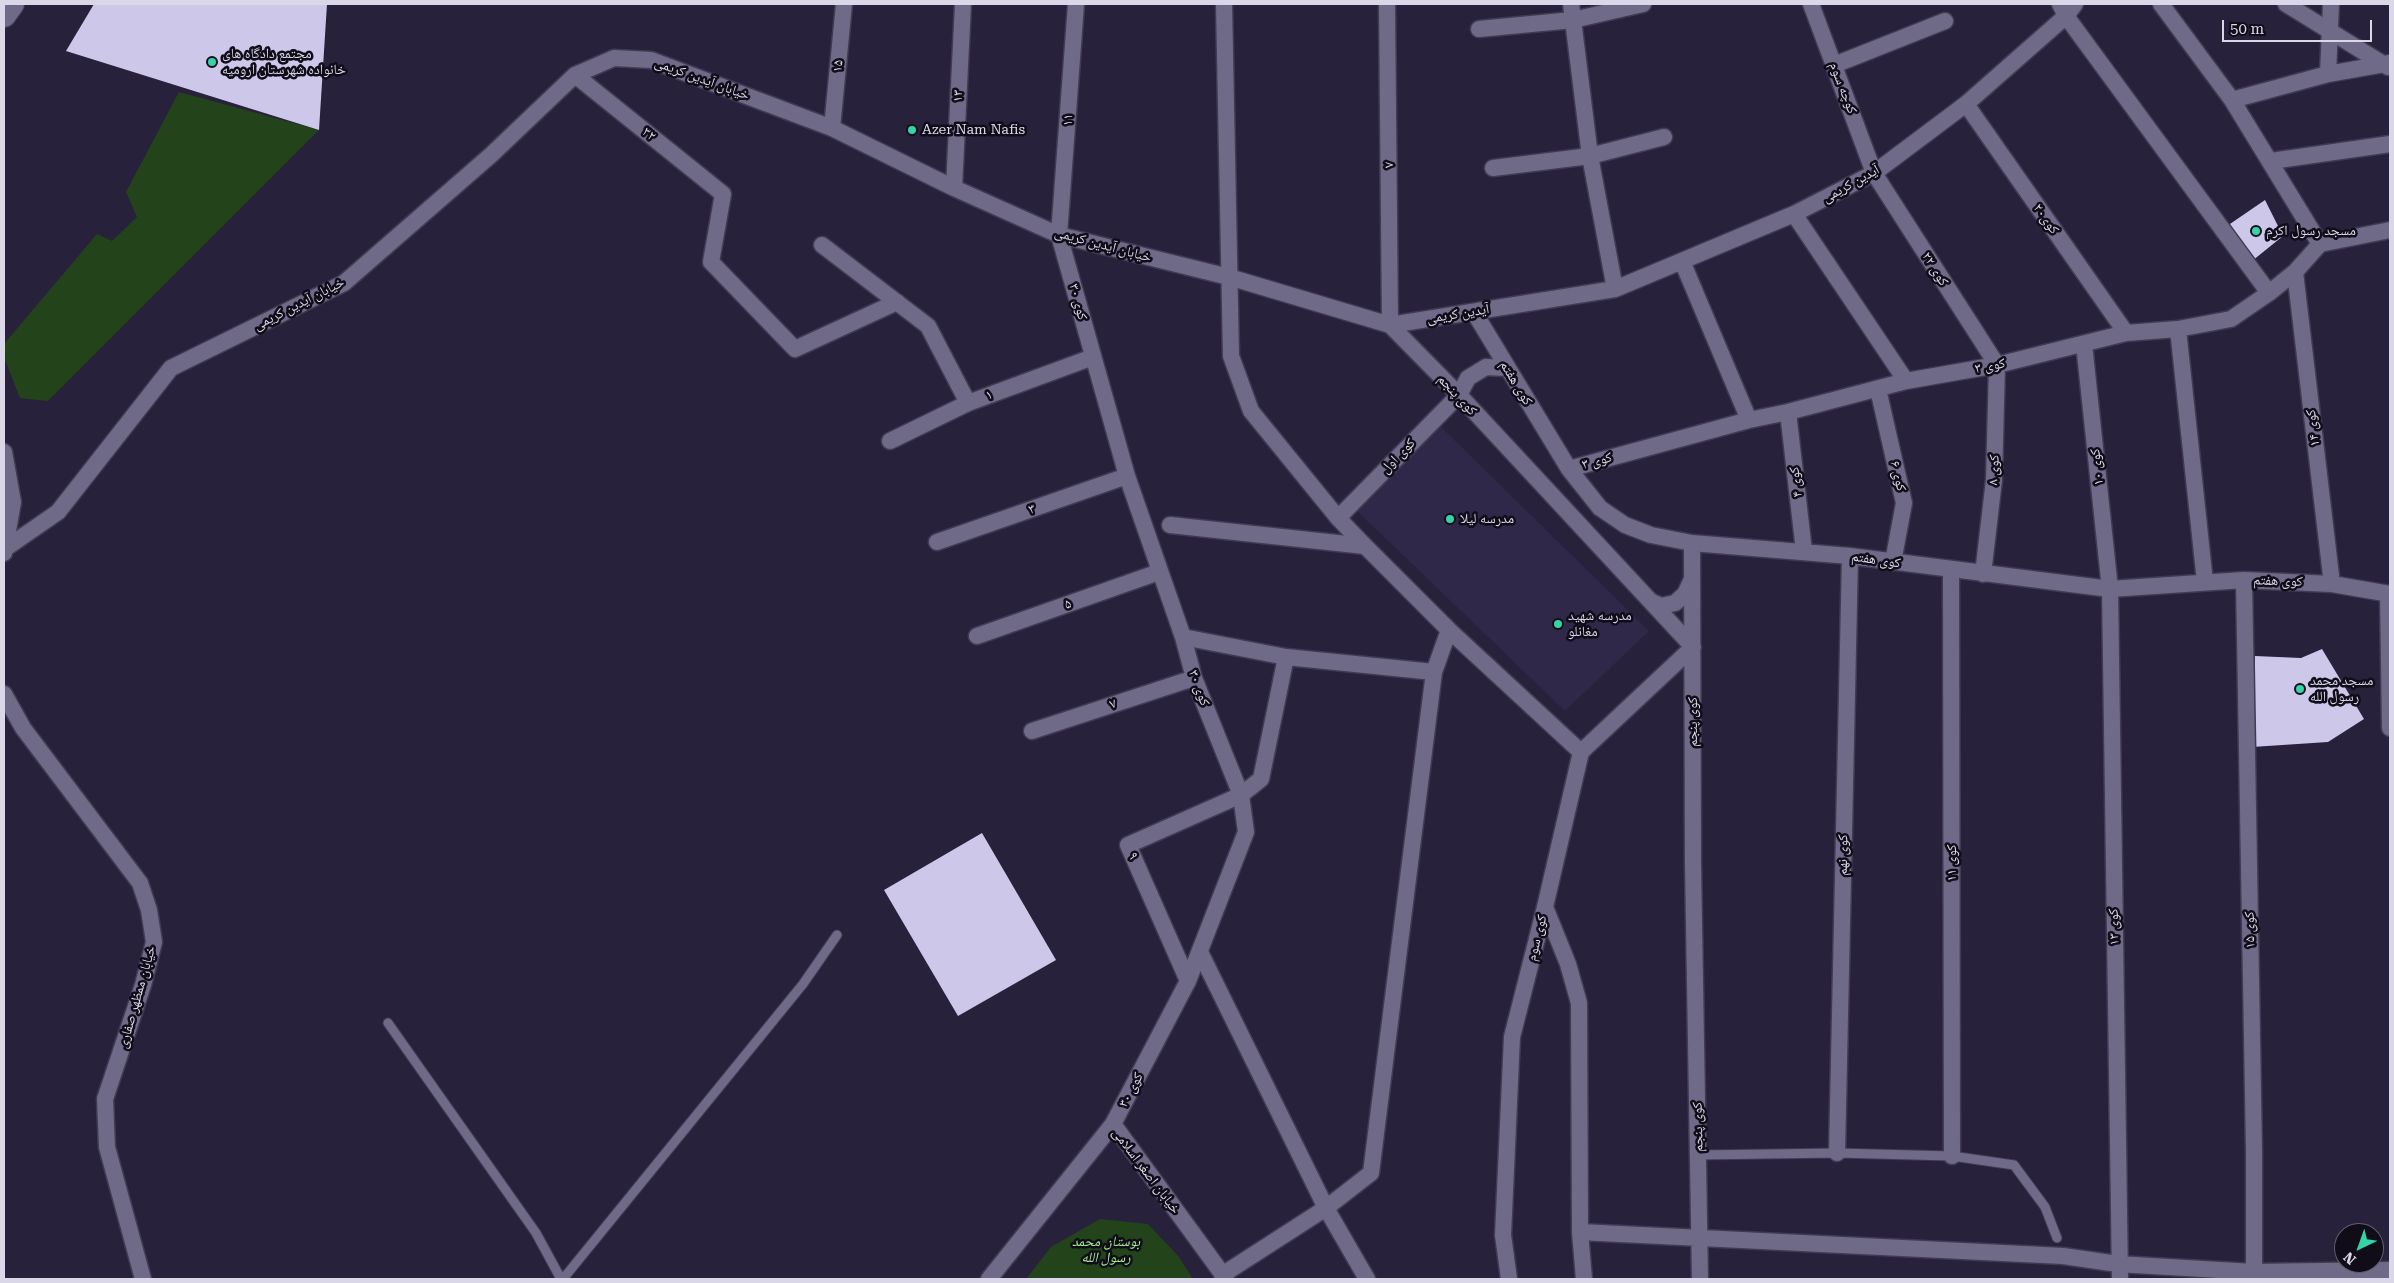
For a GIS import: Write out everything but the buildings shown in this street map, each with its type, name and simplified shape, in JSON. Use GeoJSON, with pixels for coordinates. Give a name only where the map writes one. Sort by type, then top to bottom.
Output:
{"type":"FeatureCollection","features":[{"type":"Feature","properties":{"kind":"main road"},"geometry":{"type":"LineString","coordinates":[[4,15],[12,4]]}},
{"type":"Feature","properties":{"kind":"street","name":"۱۵"},"geometry":{"type":"LineString","coordinates":[[832,128],[844,4]]}},
{"type":"Feature","properties":{"kind":"street","name":"۱۳"},"geometry":{"type":"LineString","coordinates":[[954,188],[963,4]]}},
{"type":"Feature","properties":{"kind":"street","name":"۱۱"},"geometry":{"type":"LineString","coordinates":[[1060,235],[1076,4]]}},
{"type":"Feature","properties":{"kind":"street"},"geometry":{"type":"LineString","coordinates":[[1224,4],[1231,356],[1251,412],[1338,518],[1449,630],[1581,752],[1692,647],[1692,543]]}},
{"type":"Feature","properties":{"kind":"street","name":"۷"},"geometry":{"type":"LineString","coordinates":[[1387,4],[1390,325]]}},
{"type":"Feature","properties":{"kind":"street"},"geometry":{"type":"LineString","coordinates":[[1479,29],[1572,12],[1643,4]]}},
{"type":"Feature","properties":{"kind":"street","name":"کوچه سوم"},"geometry":{"type":"LineString","coordinates":[[1811,4],[1874,173]]}},
{"type":"Feature","properties":{"kind":"street"},"geometry":{"type":"LineString","coordinates":[[2161,4],[2232,100],[2320,244],[2390,230]]}},
{"type":"Feature","properties":{"kind":"street"},"geometry":{"type":"LineString","coordinates":[[2286,4],[2390,68]]}},
{"type":"Feature","properties":{"kind":"street"},"geometry":{"type":"LineString","coordinates":[[2328,74],[2331,4]]}},
{"type":"Feature","properties":{"kind":"street"},"geometry":{"type":"LineString","coordinates":[[2067,8],[2269,293]]}},
{"type":"Feature","properties":{"kind":"street","name":"آیدین کریمی"},"geometry":{"type":"LineString","coordinates":[[1390,325],[1615,289],[1794,214],[1874,173],[1966,104],[2067,8]]}},
{"type":"Feature","properties":{"kind":"street"},"geometry":{"type":"LineString","coordinates":[[1572,12],[1590,156],[1615,289]]}},
{"type":"Feature","properties":{"kind":"street"},"geometry":{"type":"LineString","coordinates":[[1834,65],[1945,21]]}},
{"type":"Feature","properties":{"kind":"street","name":"خیابان آیدین کریمی"},"geometry":{"type":"LineString","coordinates":[[5,552],[58,512],[171,368],[344,283],[490,154],[575,75],[614,58],[652,60],[832,128],[954,188],[1060,235],[1229,277],[1390,325]]}},
{"type":"Feature","properties":{"kind":"street"},"geometry":{"type":"LineString","coordinates":[[2232,100],[2328,74],[2390,63]]}},
{"type":"Feature","properties":{"kind":"street","name":"۳۲"},"geometry":{"type":"LineString","coordinates":[[575,75],[723,194],[711,262],[795,349],[897,302]]}},
{"type":"Feature","properties":{"kind":"street","name":"کوی۲۰"},"geometry":{"type":"LineString","coordinates":[[1966,104],[2126,333]]}},
{"type":"Feature","properties":{"kind":"street"},"geometry":{"type":"LineString","coordinates":[[1493,168],[1590,156],[1664,137]]}},
{"type":"Feature","properties":{"kind":"street"},"geometry":{"type":"LineString","coordinates":[[2270,161],[2390,144]]}},
{"type":"Feature","properties":{"kind":"street","name":"کوی ۲۲"},"geometry":{"type":"LineString","coordinates":[[1874,173],[1997,365]]}},
{"type":"Feature","properties":{"kind":"street"},"geometry":{"type":"LineString","coordinates":[[1794,214],[1906,381]]}},
{"type":"Feature","properties":{"kind":"street","name":"کوی ۳۰"},"geometry":{"type":"LineString","coordinates":[[1060,235],[1127,476],[1183,637],[1194,678],[1241,795],[1246,832],[1188,980],[1113,1124]]}},
{"type":"Feature","properties":{"kind":"street","name":"کوی ۳"},"geometry":{"type":"LineString","coordinates":[[1569,469],[1749,420],[1788,412],[1906,381],[1997,365],[2126,333],[2178,329],[2231,319],[2269,293],[2295,272],[2320,244]]}},
{"type":"Feature","properties":{"kind":"street"},"geometry":{"type":"LineString","coordinates":[[822,245],[928,326],[968,402]]}},
{"type":"Feature","properties":{"kind":"street"},"geometry":{"type":"LineString","coordinates":[[1682,261],[1749,420]]}},
{"type":"Feature","properties":{"kind":"street","name":"کوی ۱۴"},"geometry":{"type":"LineString","coordinates":[[2295,272],[2332,584]]}},
{"type":"Feature","properties":{"kind":"street","name":"کوی هفتم"},"geometry":{"type":"LineString","coordinates":[[1474,312],[1569,469],[1600,508],[1625,525],[1650,535],[1692,543],[1850,556],[2110,589],[2244,580],[2332,584],[2389,594]]}},
{"type":"Feature","properties":{"kind":"street","name":"کوی پنجم"},"geometry":{"type":"LineString","coordinates":[[1390,325],[1459,395],[1692,647],[1700,1279]]}},
{"type":"Feature","properties":{"kind":"street"},"geometry":{"type":"LineString","coordinates":[[2178,329],[2205,582]]}},
{"type":"Feature","properties":{"kind":"street","name":"کوی ۱۰"},"geometry":{"type":"LineString","coordinates":[[2084,344],[2110,589]]}},
{"type":"Feature","properties":{"kind":"street","name":"۱"},"geometry":{"type":"LineString","coordinates":[[890,441],[968,402],[1093,357]]}},
{"type":"Feature","properties":{"kind":"street","name":"کوی ۸"},"geometry":{"type":"LineString","coordinates":[[1983,574],[1994,480],[1997,365]]}},
{"type":"Feature","properties":{"kind":"street","name":"کوی اول"},"geometry":{"type":"LineString","coordinates":[[1338,518],[1459,395],[1468,378],[1476,371],[1497,366],[1507,368]]}},
{"type":"Feature","properties":{"kind":"street","name":"کوی ۶"},"geometry":{"type":"LineString","coordinates":[[1878,389],[1904,503],[1893,562]]}},
{"type":"Feature","properties":{"kind":"street","name":"کوی ۴"},"geometry":{"type":"LineString","coordinates":[[1788,412],[1804,551]]}},
{"type":"Feature","properties":{"kind":"street"},"geometry":{"type":"LineString","coordinates":[[4,452],[13,502],[5,552]]}},
{"type":"Feature","properties":{"kind":"street","name":"۳"},"geometry":{"type":"LineString","coordinates":[[937,542],[1127,476]]}},
{"type":"Feature","properties":{"kind":"street"},"geometry":{"type":"LineString","coordinates":[[1170,525],[1365,546]]}},
{"type":"Feature","properties":{"kind":"street","name":"کوی نهم"},"geometry":{"type":"LineString","coordinates":[[1837,1153],[1850,556]]}},
{"type":"Feature","properties":{"kind":"street","name":"کوی ۱۱"},"geometry":{"type":"LineString","coordinates":[[1951,570],[1952,1156]]}},
{"type":"Feature","properties":{"kind":"street","name":"۵"},"geometry":{"type":"LineString","coordinates":[[977,636],[1159,572]]}},
{"type":"Feature","properties":{"kind":"street","name":"کوی ۱۵"},"geometry":{"type":"LineString","coordinates":[[2244,580],[2254,1152],[2253,1276]]}},
{"type":"Feature","properties":{"kind":"street"},"geometry":{"type":"LineString","coordinates":[[1650,601],[1661,606],[1675,603],[1685,594],[1691,581]]}},
{"type":"Feature","properties":{"kind":"street","name":"کوی ۱۳"},"geometry":{"type":"LineString","coordinates":[[2110,589],[2119,1272]]}},
{"type":"Feature","properties":{"kind":"street"},"geometry":{"type":"LineString","coordinates":[[2389,594],[2390,728]]}},
{"type":"Feature","properties":{"kind":"street"},"geometry":{"type":"LineString","coordinates":[[1224,1277],[1326,1208],[1371,1173],[1434,672],[1449,630]]}},
{"type":"Feature","properties":{"kind":"street"},"geometry":{"type":"LineString","coordinates":[[1183,637],[1286,657],[1434,672]]}},
{"type":"Feature","properties":{"kind":"street"},"geometry":{"type":"LineString","coordinates":[[1241,795],[1261,779],[1286,657]]}},
{"type":"Feature","properties":{"kind":"street","name":"۷"},"geometry":{"type":"LineString","coordinates":[[1032,731],[1194,678]]}},
{"type":"Feature","properties":{"kind":"street","name":"خیابان ممظهر صفاری"},"geometry":{"type":"LineString","coordinates":[[4,694],[23,728],[140,883],[149,910],[154,942],[143,985],[105,1099],[107,1147],[143,1279]]}},
{"type":"Feature","properties":{"kind":"street","name":"کوی سوم"},"geometry":{"type":"LineString","coordinates":[[1509,1279],[1503,1235],[1512,1037],[1581,752]]}},
{"type":"Feature","properties":{"kind":"street","name":"۹"},"geometry":{"type":"LineString","coordinates":[[1188,980],[1128,845],[1241,795]]}},
{"type":"Feature","properties":{"kind":"street"},"geometry":{"type":"LineString","coordinates":[[1545,907],[1568,964],[1579,1003],[1580,1232],[1584,1279]]}},
{"type":"Feature","properties":{"kind":"street"},"geometry":{"type":"LineString","coordinates":[[1200,952],[1326,1208],[1367,1279]]}},
{"type":"Feature","properties":{"kind":"street","name":"خیابان اصغر اسلامی"},"geometry":{"type":"LineString","coordinates":[[989,1279],[1113,1124],[1224,1277]]}},
{"type":"Feature","properties":{"kind":"street"},"geometry":{"type":"LineString","coordinates":[[1580,1232],[2063,1256],[2119,1272],[2253,1276],[2390,1270]]}},
{"type":"Feature","properties":{"kind":"lane"},"geometry":{"type":"LineString","coordinates":[[388,1023],[536,1233],[562,1279],[803,984],[837,935]]}},
{"type":"Feature","properties":{"kind":"lane"},"geometry":{"type":"LineString","coordinates":[[1698,1154],[1837,1153],[1952,1156],[2014,1165],[2045,1207],[2057,1238]]}},
{"type":"Feature","properties":{"kind":"shaded area"},"geometry":{"type":"Polygon","coordinates":[[[1437,423],[1649,631],[1565,711],[1354,508],[1437,423]]]}},
{"type":"Feature","properties":{"kind":"green space"},"geometry":{"type":"Polygon","coordinates":[[[179,92],[319,130],[48,401],[20,398],[4,357],[4,344],[97,234],[112,241],[137,217],[126,192],[179,92]]]}},
{"type":"Feature","properties":{"kind":"green space","name":"بوستان محمد رسول الله"},"geometry":{"type":"Polygon","coordinates":[[[1100,1219],[1148,1224],[1179,1257],[1193,1279],[1026,1279],[1051,1247],[1100,1219]]]}},
{"type":"Feature","properties":{"kind":"place","name":"مجتمع دادگاه های خانواده شهرستان ارومیه"},"geometry":{"type":"Point","coordinates":[212,62]}},
{"type":"Feature","properties":{"kind":"place","name":"Azer Nam Nafis"},"geometry":{"type":"Point","coordinates":[912,130]}},
{"type":"Feature","properties":{"kind":"place","name":"مسجد رسول اکرم"},"geometry":{"type":"Point","coordinates":[2256,231]}},
{"type":"Feature","properties":{"kind":"place","name":"مدرسه لیلا"},"geometry":{"type":"Point","coordinates":[1450,519]}},
{"type":"Feature","properties":{"kind":"place","name":"مدرسه شهید مغانلو"},"geometry":{"type":"Point","coordinates":[1558,624]}},
{"type":"Feature","properties":{"kind":"place","name":"مسجد محمد رسول الله"},"geometry":{"type":"Point","coordinates":[2300,689]}}]}
